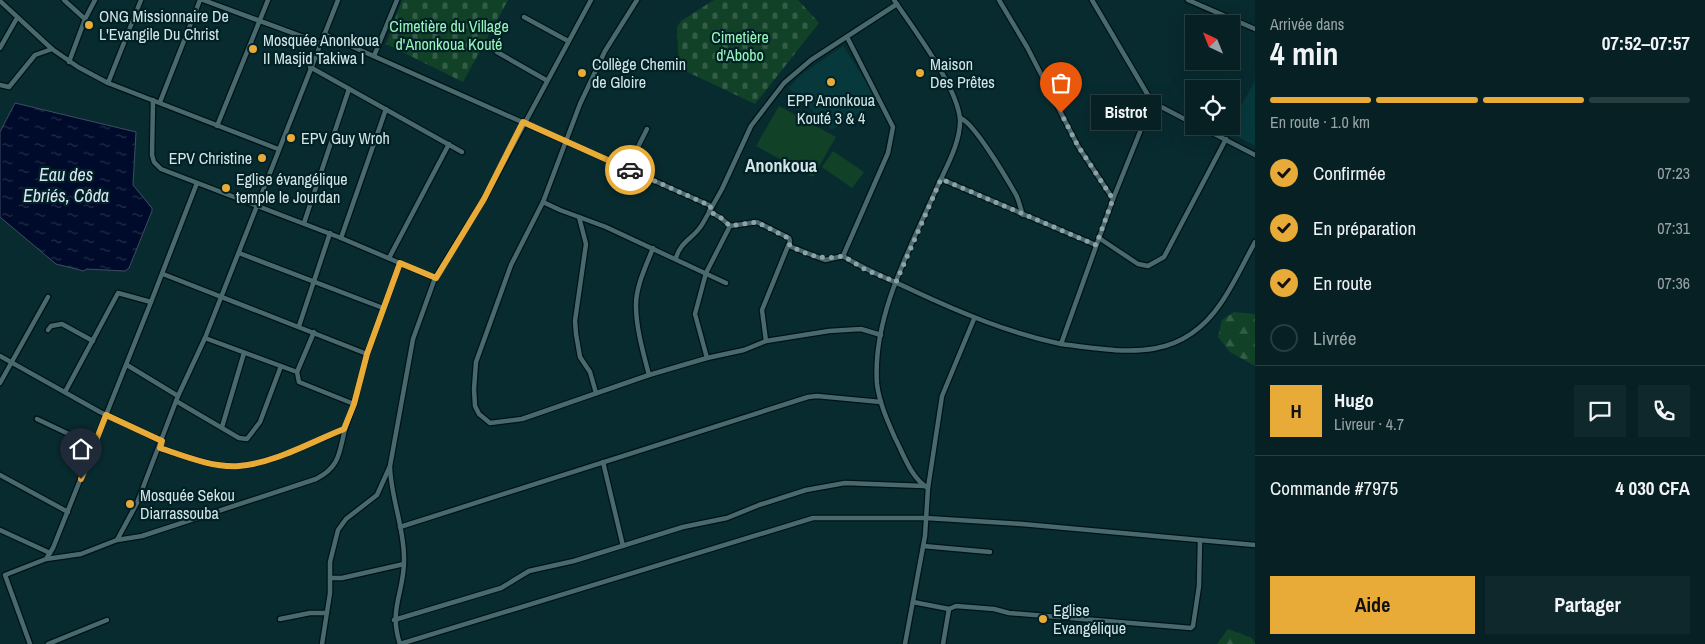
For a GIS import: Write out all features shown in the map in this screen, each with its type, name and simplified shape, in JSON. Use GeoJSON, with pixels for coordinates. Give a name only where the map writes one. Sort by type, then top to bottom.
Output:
{"type":"FeatureCollection","features":[{"type":"Feature","properties":{"kind":"street"},"geometry":{"type":"LineString","coordinates":[[64,0],[85,19]]}},
{"type":"Feature","properties":{"kind":"street"},"geometry":{"type":"LineString","coordinates":[[69,62],[85,19],[95,0]]}},
{"type":"Feature","properties":{"kind":"street"},"geometry":{"type":"LineString","coordinates":[[108,83],[141,0]]}},
{"type":"Feature","properties":{"kind":"street"},"geometry":{"type":"LineString","coordinates":[[160,102],[201,0],[320,44]]}},
{"type":"Feature","properties":{"kind":"street"},"geometry":{"type":"LineString","coordinates":[[217,126],[268,0]]}},
{"type":"Feature","properties":{"kind":"street"},"geometry":{"type":"LineString","coordinates":[[117,540],[146,487],[177,398],[205,338],[310,67],[338,0]]}},
{"type":"Feature","properties":{"kind":"street"},"geometry":{"type":"LineString","coordinates":[[374,56],[397,0]]}},
{"type":"Feature","properties":{"kind":"street"},"geometry":{"type":"LineString","coordinates":[[591,0],[523,122],[484,199],[436,278],[413,339],[390,466],[391,486],[400,528],[404,564],[394,620],[400,644],[813,518],[926,518],[1022,524],[1255,545]]}},
{"type":"Feature","properties":{"kind":"street"},"geometry":{"type":"LineString","coordinates":[[637,0],[616,32],[597,67],[543,202],[511,265],[476,362],[474,390],[476,406],[484,419],[490,423],[522,419],[649,375],[707,358],[744,350],[766,342],[861,329],[881,334]]}},
{"type":"Feature","properties":{"kind":"street"},"geometry":{"type":"LineString","coordinates":[[998,0],[1027,47],[1078,146],[1113,199]]}},
{"type":"Feature","properties":{"kind":"street"},"geometry":{"type":"LineString","coordinates":[[1092,0],[1152,102],[1185,119]]}},
{"type":"Feature","properties":{"kind":"street"},"geometry":{"type":"LineString","coordinates":[[1188,0],[1255,29]]}},
{"type":"Feature","properties":{"kind":"street"},"geometry":{"type":"LineString","coordinates":[[3,1],[17,18],[69,62],[108,83],[278,149]]}},
{"type":"Feature","properties":{"kind":"street"},"geometry":{"type":"LineString","coordinates":[[676,258],[680,245],[698,232],[722,189],[760,111],[792,76],[895,2],[943,76],[960,118],[960,132],[896,282],[886,310],[881,334],[877,385],[881,402],[915,477],[926,487]]}},
{"type":"Feature","properties":{"kind":"street"},"geometry":{"type":"LineString","coordinates":[[524,17],[568,41]]}},
{"type":"Feature","properties":{"kind":"street"},"geometry":{"type":"LineString","coordinates":[[0,48],[17,18]]}},
{"type":"Feature","properties":{"kind":"street"},"geometry":{"type":"LineString","coordinates":[[324,34],[627,169],[710,209],[730,226]]}},
{"type":"Feature","properties":{"kind":"street"},"geometry":{"type":"LineString","coordinates":[[843,256],[888,154],[893,127],[847,37]]}},
{"type":"Feature","properties":{"kind":"street"},"geometry":{"type":"LineString","coordinates":[[0,85],[9,87],[36,56],[52,48]]}},
{"type":"Feature","properties":{"kind":"street"},"geometry":{"type":"LineString","coordinates":[[498,52],[546,80]]}},
{"type":"Feature","properties":{"kind":"street"},"geometry":{"type":"LineString","coordinates":[[310,67],[462,152]]}},
{"type":"Feature","properties":{"kind":"street"},"geometry":{"type":"LineString","coordinates":[[304,223],[349,89]]}},
{"type":"Feature","properties":{"kind":"street"},"geometry":{"type":"LineString","coordinates":[[153,100],[155,115],[152,144],[154,162],[161,169],[304,223],[436,278]]}},
{"type":"Feature","properties":{"kind":"street"},"geometry":{"type":"LineString","coordinates":[[1061,344],[1113,199],[1152,102]]}},
{"type":"Feature","properties":{"kind":"street"},"geometry":{"type":"LineString","coordinates":[[341,238],[386,109]]}},
{"type":"Feature","properties":{"kind":"street"},"geometry":{"type":"LineString","coordinates":[[960,118],[965,119],[974,130],[1016,194],[1023,215]]}},
{"type":"Feature","properties":{"kind":"street"},"geometry":{"type":"LineString","coordinates":[[627,169],[646,129]]}},
{"type":"Feature","properties":{"kind":"street"},"geometry":{"type":"LineString","coordinates":[[1218,135],[1255,155]]}},
{"type":"Feature","properties":{"kind":"street"},"geometry":{"type":"LineString","coordinates":[[1099,238],[1138,264],[1148,266],[1164,257],[1226,139]]}},
{"type":"Feature","properties":{"kind":"street"},"geometry":{"type":"LineString","coordinates":[[389,258],[449,144]]}},
{"type":"Feature","properties":{"kind":"street"},"geometry":{"type":"LineString","coordinates":[[941,179],[1096,245]]}},
{"type":"Feature","properties":{"kind":"street"},"geometry":{"type":"LineString","coordinates":[[46,559],[68,512],[163,274],[197,183]]}},
{"type":"Feature","properties":{"kind":"street"},"geometry":{"type":"LineString","coordinates":[[543,202],[579,218],[596,222],[726,283]]}},
{"type":"Feature","properties":{"kind":"street"},"geometry":{"type":"LineString","coordinates":[[579,218],[586,249],[575,321],[576,334],[580,357],[590,372],[596,394]]}},
{"type":"Feature","properties":{"kind":"street"},"geometry":{"type":"LineString","coordinates":[[730,226],[757,222],[788,238],[790,246],[774,277],[762,310],[766,342]]}},
{"type":"Feature","properties":{"kind":"street"},"geometry":{"type":"LineString","coordinates":[[707,358],[695,314],[706,274],[730,226]]}},
{"type":"Feature","properties":{"kind":"street"},"geometry":{"type":"LineString","coordinates":[[299,326],[330,234]]}},
{"type":"Feature","properties":{"kind":"street"},"geometry":{"type":"LineString","coordinates":[[790,246],[824,260],[843,256],[866,270],[974,319],[1037,339],[1061,344],[1121,351],[1148,351],[1173,345],[1194,332],[1211,317],[1255,242]]}},
{"type":"Feature","properties":{"kind":"street"},"geometry":{"type":"LineString","coordinates":[[649,375],[641,344],[636,304],[639,287],[653,248]]}},
{"type":"Feature","properties":{"kind":"street"},"geometry":{"type":"LineString","coordinates":[[238,253],[383,308]]}},
{"type":"Feature","properties":{"kind":"street"},"geometry":{"type":"LineString","coordinates":[[30,644],[3,576],[46,559],[81,554],[117,540],[142,536],[316,479],[328,473],[336,464],[344,429],[354,404],[367,354],[400,263]]}},
{"type":"Feature","properties":{"kind":"street"},"geometry":{"type":"LineString","coordinates":[[163,274],[222,295],[367,354]]}},
{"type":"Feature","properties":{"kind":"street"},"geometry":{"type":"LineString","coordinates":[[65,392],[118,293],[151,302]]}},
{"type":"Feature","properties":{"kind":"street"},"geometry":{"type":"LineString","coordinates":[[0,383],[10,362],[48,297]]}},
{"type":"Feature","properties":{"kind":"street"},"geometry":{"type":"LineString","coordinates":[[905,644],[924,546],[926,487],[942,396],[974,319]]}},
{"type":"Feature","properties":{"kind":"street"},"geometry":{"type":"LineString","coordinates":[[48,330],[51,326],[62,324],[93,341]]}},
{"type":"Feature","properties":{"kind":"street"},"geometry":{"type":"LineString","coordinates":[[314,332],[297,372],[299,382],[354,404]]}},
{"type":"Feature","properties":{"kind":"street"},"geometry":{"type":"LineString","coordinates":[[205,338],[297,372]]}},
{"type":"Feature","properties":{"kind":"street"},"geometry":{"type":"LineString","coordinates":[[222,427],[244,353]]}},
{"type":"Feature","properties":{"kind":"street"},"geometry":{"type":"LineString","coordinates":[[0,356],[106,415],[162,441]]}},
{"type":"Feature","properties":{"kind":"street"},"geometry":{"type":"LineString","coordinates":[[127,365],[242,439],[252,434],[271,396],[281,366]]}},
{"type":"Feature","properties":{"kind":"street"},"geometry":{"type":"LineString","coordinates":[[400,528],[808,397],[817,396],[881,402]]}},
{"type":"Feature","properties":{"kind":"street"},"geometry":{"type":"LineString","coordinates":[[37,420],[94,446]]}},
{"type":"Feature","properties":{"kind":"street"},"geometry":{"type":"LineString","coordinates":[[160,448],[216,463],[238,466],[266,460],[344,429]]}},
{"type":"Feature","properties":{"kind":"street"},"geometry":{"type":"LineString","coordinates":[[603,462],[623,546]]}},
{"type":"Feature","properties":{"kind":"street"},"geometry":{"type":"LineString","coordinates":[[322,644],[327,613],[330,562],[338,530],[346,519],[377,496],[390,466]]}},
{"type":"Feature","properties":{"kind":"street"},"geometry":{"type":"LineString","coordinates":[[0,475],[68,512]]}},
{"type":"Feature","properties":{"kind":"street"},"geometry":{"type":"LineString","coordinates":[[394,620],[501,588],[529,571],[623,546],[683,527],[727,518],[759,504],[806,490],[845,483],[926,487]]}},
{"type":"Feature","properties":{"kind":"street"},"geometry":{"type":"LineString","coordinates":[[0,530],[50,553]]}},
{"type":"Feature","properties":{"kind":"street"},"geometry":{"type":"LineString","coordinates":[[913,602],[949,609],[956,606],[994,609],[1009,613],[1191,628],[1193,626],[1199,586],[1200,540]]}},
{"type":"Feature","properties":{"kind":"street"},"geometry":{"type":"LineString","coordinates":[[924,546],[990,552]]}},
{"type":"Feature","properties":{"kind":"street"},"geometry":{"type":"LineString","coordinates":[[330,578],[342,578],[404,564]]}},
{"type":"Feature","properties":{"kind":"street"},"geometry":{"type":"LineString","coordinates":[[943,644],[949,609]]}},
{"type":"Feature","properties":{"kind":"street"},"geometry":{"type":"LineString","coordinates":[[280,619],[310,613],[327,613]]}},
{"type":"Feature","properties":{"kind":"street"},"geometry":{"type":"LineString","coordinates":[[48,644],[107,620]]}},
{"type":"Feature","properties":{"kind":"street"},"geometry":{"type":"LineString","coordinates":[[424,637],[424,644]]}},
{"type":"Feature","properties":{"kind":"shaded area","name":"EPP Anonkoua Kouté 3 & 4"},"geometry":{"type":"Polygon","coordinates":[[[843,46],[879,101],[832,130],[789,88],[799,76],[843,46]]]}},
{"type":"Feature","properties":{"kind":"shaded area"},"geometry":{"type":"Polygon","coordinates":[[[1255,81],[1255,146],[1234,135],[1240,135],[1240,108],[1255,81]]]}},
{"type":"Feature","properties":{"kind":"green space","name":"Cimetière du Village d'Anonkoua Kouté"},"geometry":{"type":"Polygon","coordinates":[[[402,0],[508,0],[463,82],[386,44],[402,0]]]}},
{"type":"Feature","properties":{"kind":"green space","name":"Cimetière d'Abobo"},"geometry":{"type":"Polygon","coordinates":[[[714,0],[798,0],[819,23],[755,104],[679,68],[677,27],[681,21],[714,0]]]}},
{"type":"Feature","properties":{"kind":"green space"},"geometry":{"type":"Polygon","coordinates":[[[779,106],[836,137],[813,177],[756,146],[779,106]]]}},
{"type":"Feature","properties":{"kind":"green space"},"geometry":{"type":"Polygon","coordinates":[[[833,151],[864,172],[852,188],[822,167],[833,151]]]}},
{"type":"Feature","properties":{"kind":"green space"},"geometry":{"type":"Polygon","coordinates":[[[1234,312],[1255,314],[1255,366],[1230,352],[1218,337],[1222,320],[1234,312]]]}},
{"type":"Feature","properties":{"kind":"green space"},"geometry":{"type":"Polygon","coordinates":[[[1228,629],[1252,638],[1255,644],[1217,644],[1228,629]]]}},
{"type":"Feature","properties":{"kind":"water","name":"Eau des Ebriés, Côda"},"geometry":{"type":"Polygon","coordinates":[[[15,103],[136,132],[133,185],[152,208],[152,211],[129,268],[125,271],[86,269],[84,271],[56,264],[0,217],[0,132],[15,103]]]}},
{"type":"Feature","properties":{"kind":"way so far"},"geometry":{"type":"LineString","coordinates":[[630,170],[711,206],[709,211],[730,226],[739,223],[757,222],[770,227],[788,238],[790,246],[812,256],[824,260],[843,256],[866,270],[896,282],[941,179],[1096,245],[1113,199],[1078,146],[1061,113]]}},
{"type":"Feature","properties":{"kind":"place","name":"ONG Missionnaire De L'Evangile Du Christ"},"geometry":{"type":"Point","coordinates":[89,25]}},
{"type":"Feature","properties":{"kind":"place","name":"Mosquée Anonkoua II Masjid Takiwa I"},"geometry":{"type":"Point","coordinates":[253,49]}},
{"type":"Feature","properties":{"kind":"place","name":"Collège Chemin de Gloire"},"geometry":{"type":"Point","coordinates":[582,73]}},
{"type":"Feature","properties":{"kind":"place","name":"Maison Des Prêtes"},"geometry":{"type":"Point","coordinates":[920,73]}},
{"type":"Feature","properties":{"kind":"place","name":"EPP Anonkoua Kouté 3 & 4"},"geometry":{"type":"Point","coordinates":[831,82]}},
{"type":"Feature","properties":{"kind":"place","name":"Bistrot"},"geometry":{"type":"Point","coordinates":[1061,113]}},
{"type":"Feature","properties":{"kind":"place","name":"EPV Guy Wroh"},"geometry":{"type":"Point","coordinates":[291,138]}},
{"type":"Feature","properties":{"kind":"place","name":"EPV Christine"},"geometry":{"type":"Point","coordinates":[262,158]}},
{"type":"Feature","properties":{"kind":"place","name":"Eglise évangélique temple le Jourdan"},"geometry":{"type":"Point","coordinates":[226,188]}},
{"type":"Feature","properties":{"kind":"place","name":"Mosquée Sekou Diarrassouba"},"geometry":{"type":"Point","coordinates":[130,504]}},
{"type":"Feature","properties":{"kind":"place","name":"Eglise Evangélique"},"geometry":{"type":"Point","coordinates":[1043,619]}},
{"type":"Feature","properties":{"kind":"district","name":"Anonkoua"},"geometry":{"type":"Point","coordinates":[781,166]}},
{"type":"Feature","properties":{"kind":"route"},"geometry":{"type":"LineString","coordinates":[[81,479],[106,415],[162,441],[160,448],[225,466],[254,464],[344,429],[354,404],[367,354],[400,263],[436,278],[484,199],[523,122],[630,170]]}}]}
